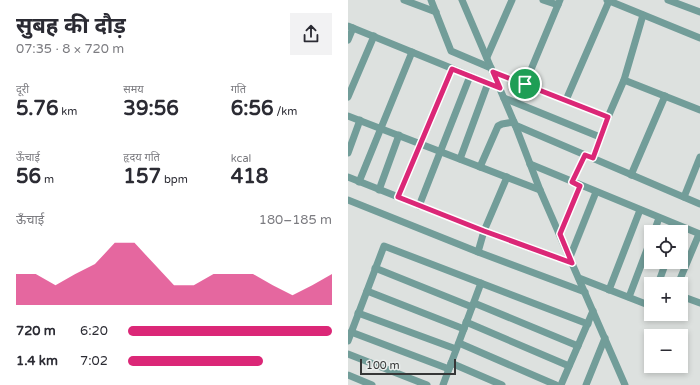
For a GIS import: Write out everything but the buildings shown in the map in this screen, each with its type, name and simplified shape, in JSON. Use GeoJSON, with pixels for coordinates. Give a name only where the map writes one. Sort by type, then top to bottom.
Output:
{"type":"FeatureCollection","features":[{"type":"Feature","properties":{"kind":"street"},"geometry":{"type":"LineString","coordinates":[[404,0],[436,12]]}},
{"type":"Feature","properties":{"kind":"street"},"geometry":{"type":"LineString","coordinates":[[431,0],[451,51],[525,84],[608,117]]}},
{"type":"Feature","properties":{"kind":"street"},"geometry":{"type":"LineString","coordinates":[[462,0],[500,88],[540,190],[625,385]]}},
{"type":"Feature","properties":{"kind":"street"},"geometry":{"type":"LineString","coordinates":[[487,57],[512,0]]}},
{"type":"Feature","properties":{"kind":"street"},"geometry":{"type":"LineString","coordinates":[[525,84],[559,3],[544,0]]}},
{"type":"Feature","properties":{"kind":"street"},"geometry":{"type":"LineString","coordinates":[[566,100],[608,0],[700,38]]}},
{"type":"Feature","properties":{"kind":"street"},"geometry":{"type":"LineString","coordinates":[[668,0],[700,12]]}},
{"type":"Feature","properties":{"kind":"street"},"geometry":{"type":"LineString","coordinates":[[593,158],[600,137],[624,80],[643,15]]}},
{"type":"Feature","properties":{"kind":"street"},"geometry":{"type":"LineString","coordinates":[[348,40],[351,27],[500,88]]}},
{"type":"Feature","properties":{"kind":"street"},"geometry":{"type":"LineString","coordinates":[[348,97],[374,36]]}},
{"type":"Feature","properties":{"kind":"street"},"geometry":{"type":"LineString","coordinates":[[359,182],[412,52]]}},
{"type":"Feature","properties":{"kind":"street"},"geometry":{"type":"LineString","coordinates":[[398,197],[419,143],[452,69]]}},
{"type":"Feature","properties":{"kind":"street"},"geometry":{"type":"LineString","coordinates":[[419,206],[439,151],[470,76]]}},
{"type":"Feature","properties":{"kind":"street"},"geometry":{"type":"LineString","coordinates":[[624,80],[700,110]]}},
{"type":"Feature","properties":{"kind":"street"},"geometry":{"type":"LineString","coordinates":[[460,159],[488,83]]}},
{"type":"Feature","properties":{"kind":"street"},"geometry":{"type":"LineString","coordinates":[[631,175],[665,96]]}},
{"type":"Feature","properties":{"kind":"street"},"geometry":{"type":"LineString","coordinates":[[504,98],[600,137]]}},
{"type":"Feature","properties":{"kind":"street"},"geometry":{"type":"LineString","coordinates":[[348,116],[540,190]]}},
{"type":"Feature","properties":{"kind":"street"},"geometry":{"type":"LineString","coordinates":[[348,153],[360,120]]}},
{"type":"Feature","properties":{"kind":"street"},"geometry":{"type":"LineString","coordinates":[[480,167],[498,126],[514,124],[700,204]]}},
{"type":"Feature","properties":{"kind":"street"},"geometry":{"type":"LineString","coordinates":[[379,190],[399,135]]}},
{"type":"Feature","properties":{"kind":"street"},"geometry":{"type":"LineString","coordinates":[[572,182],[585,155]]}},
{"type":"Feature","properties":{"kind":"street"},"geometry":{"type":"LineString","coordinates":[[684,197],[700,157]]}},
{"type":"Feature","properties":{"kind":"street"},"geometry":{"type":"LineString","coordinates":[[530,164],[659,218],[672,225]]}},
{"type":"Feature","properties":{"kind":"street"},"geometry":{"type":"LineString","coordinates":[[348,177],[484,231],[571,260]]}},
{"type":"Feature","properties":{"kind":"street"},"geometry":{"type":"LineString","coordinates":[[478,252],[484,231],[506,177]]}},
{"type":"Feature","properties":{"kind":"street"},"geometry":{"type":"LineString","coordinates":[[560,234],[580,186]]}},
{"type":"Feature","properties":{"kind":"street"},"geometry":{"type":"LineString","coordinates":[[571,260],[596,192]]}},
{"type":"Feature","properties":{"kind":"street"},"geometry":{"type":"LineString","coordinates":[[348,200],[478,252],[585,292]]}},
{"type":"Feature","properties":{"kind":"street"},"geometry":{"type":"LineString","coordinates":[[609,290],[640,210]]}},
{"type":"Feature","properties":{"kind":"street"},"geometry":{"type":"LineString","coordinates":[[656,225],[659,218]]}},
{"type":"Feature","properties":{"kind":"street"},"geometry":{"type":"LineString","coordinates":[[681,277],[700,234],[688,231]]}},
{"type":"Feature","properties":{"kind":"street"},"geometry":{"type":"LineString","coordinates":[[348,341],[384,246],[588,324]]}},
{"type":"Feature","properties":{"kind":"street"},"geometry":{"type":"LineString","coordinates":[[629,298],[644,258]]}},
{"type":"Feature","properties":{"kind":"street"},"geometry":{"type":"LineString","coordinates":[[376,268],[578,346]]}},
{"type":"Feature","properties":{"kind":"street"},"geometry":{"type":"LineString","coordinates":[[579,278],[644,303]]}},
{"type":"Feature","properties":{"kind":"street"},"geometry":{"type":"LineString","coordinates":[[444,384],[481,283]]}},
{"type":"Feature","properties":{"kind":"street"},"geometry":{"type":"LineString","coordinates":[[367,291],[464,330]]}},
{"type":"Feature","properties":{"kind":"street"},"geometry":{"type":"LineString","coordinates":[[688,299],[700,303]]}},
{"type":"Feature","properties":{"kind":"street"},"geometry":{"type":"LineString","coordinates":[[561,385],[593,311]]}},
{"type":"Feature","properties":{"kind":"street"},"geometry":{"type":"LineString","coordinates":[[358,313],[457,346],[556,385]]}},
{"type":"Feature","properties":{"kind":"street"},"geometry":{"type":"LineString","coordinates":[[466,322],[569,366]]}},
{"type":"Feature","properties":{"kind":"street"},"geometry":{"type":"LineString","coordinates":[[351,332],[502,385]]}},
{"type":"Feature","properties":{"kind":"street"},"geometry":{"type":"LineString","coordinates":[[586,385],[605,338]]}},
{"type":"Feature","properties":{"kind":"street"},"geometry":{"type":"LineString","coordinates":[[348,354],[427,385]]}},
{"type":"Feature","properties":{"kind":"street"},"geometry":{"type":"LineString","coordinates":[[348,375],[372,385]]}},
{"type":"Feature","properties":{"kind":"route"},"geometry":{"type":"LineString","coordinates":[[452,69],[500,88],[493,72],[525,84],[608,117],[593,158],[585,155],[572,182],[580,186],[560,234],[572,263],[484,231],[398,197],[419,143],[452,69]]}}]}
